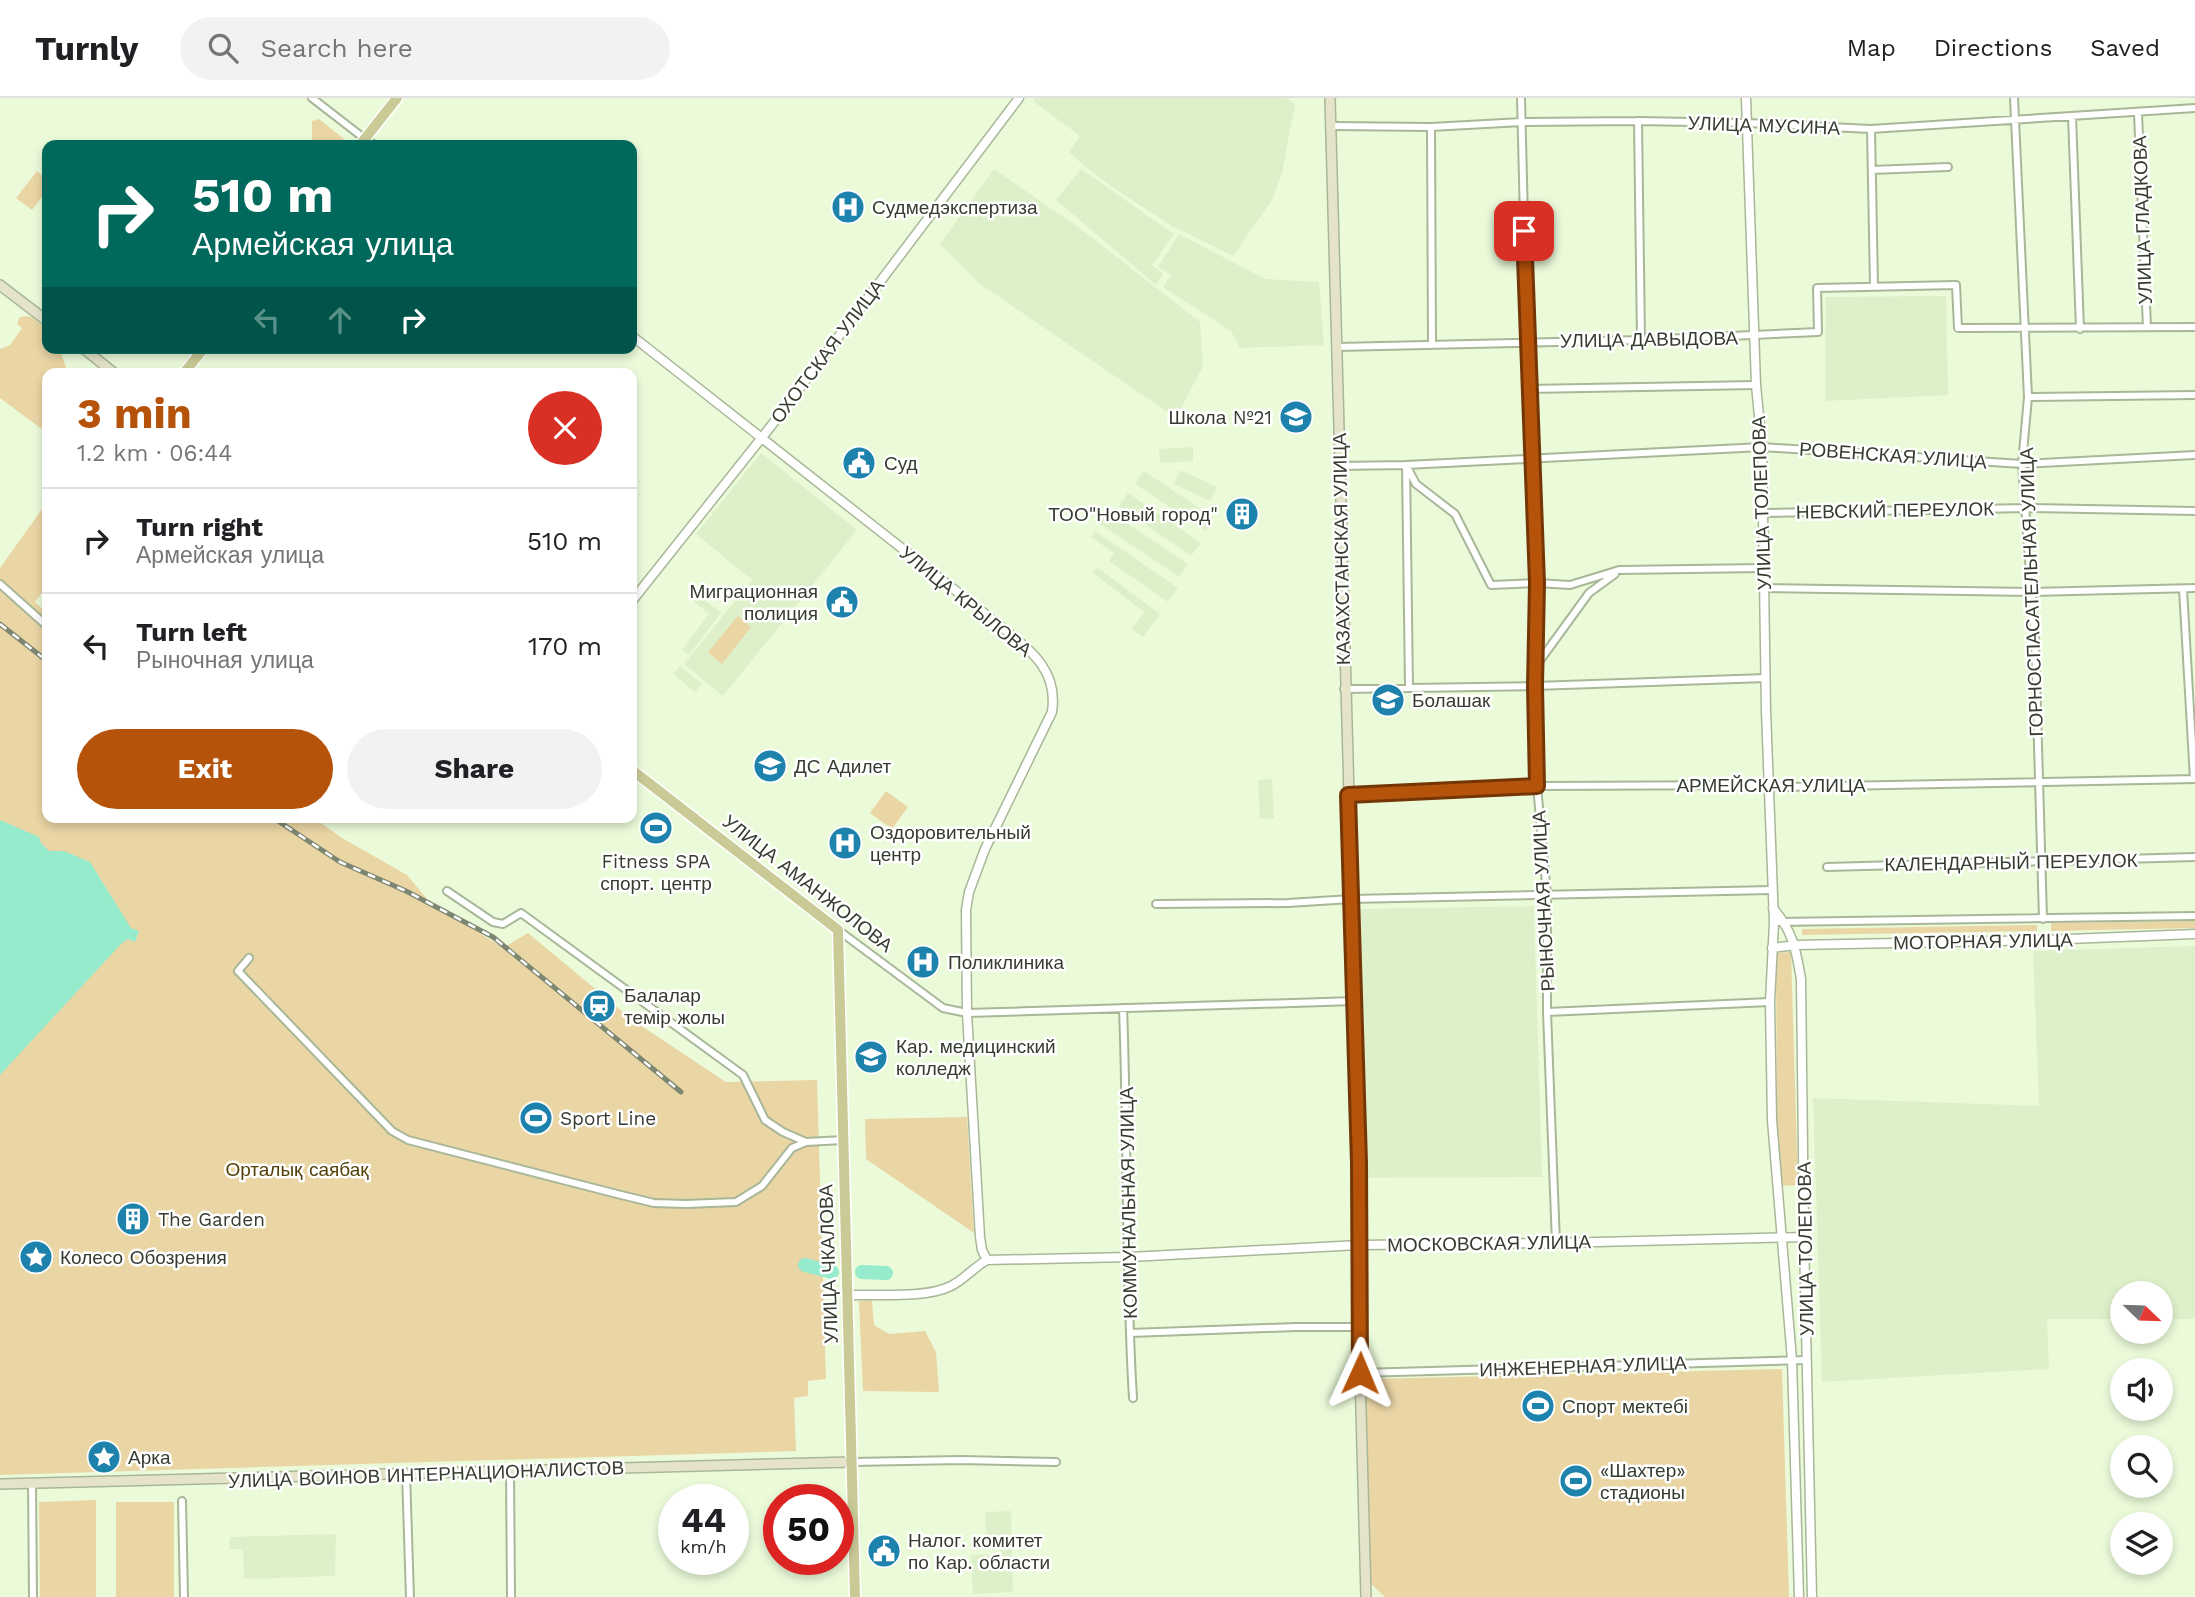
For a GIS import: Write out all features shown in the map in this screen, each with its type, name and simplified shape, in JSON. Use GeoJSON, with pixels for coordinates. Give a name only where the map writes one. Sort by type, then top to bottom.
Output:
{"type":"FeatureCollection","features":[{"type":"Feature","properties":{"kind":"main road"},"geometry":{"type":"LineString","coordinates":[[368,140],[397,98]]}},
{"type":"Feature","properties":{"kind":"main road","name":"КАЗАХСТАНСКАЯ УЛИЦА"},"geometry":{"type":"LineString","coordinates":[[1330,98],[1355,1001],[1366,1597]]}},
{"type":"Feature","properties":{"kind":"main road"},"geometry":{"type":"LineString","coordinates":[[0,285],[42,317]]}},
{"type":"Feature","properties":{"kind":"main road"},"geometry":{"type":"LineString","coordinates":[[90,354],[108,368]]}},
{"type":"Feature","properties":{"kind":"main road"},"geometry":{"type":"LineString","coordinates":[[188,368],[199,354]]}},
{"type":"Feature","properties":{"kind":"main road","name":"УЛИЦА АМАНЖОЛОВА"},"geometry":{"type":"LineString","coordinates":[[637,774],[838,930]]}},
{"type":"Feature","properties":{"kind":"main road","name":"УЛИЦА ЧКАЛОВА"},"geometry":{"type":"LineString","coordinates":[[838,930],[856,1597]]}},
{"type":"Feature","properties":{"kind":"main road","name":"УЛИЦА ВОИНОВ ИНТЕРНАЦИОНАЛИСТОВ"},"geometry":{"type":"LineString","coordinates":[[0,1484],[852,1462]]}},
{"type":"Feature","properties":{"kind":"street"},"geometry":{"type":"LineString","coordinates":[[312,98],[362,140]]}},
{"type":"Feature","properties":{"kind":"street","name":"ОХОТСКАЯ УЛИЦА"},"geometry":{"type":"LineString","coordinates":[[637,595],[762,437],[1019,98]]}},
{"type":"Feature","properties":{"kind":"street","name":"РЫНОЧНАЯ УЛИЦА"},"geometry":{"type":"LineString","coordinates":[[1521,98],[1528,388],[1537,583],[1537,786],[1546,895],[1556,1243]]}},
{"type":"Feature","properties":{"kind":"street","name":"УЛИЦА ТОЛЕПОВА"},"geometry":{"type":"LineString","coordinates":[[1746,98],[1756,385],[1762,447],[1768,785],[1774,922],[1770,1002],[1772,1120],[1792,1360],[1799,1597]]}},
{"type":"Feature","properties":{"kind":"street","name":"ГОРНОСПАСАТЕЛЬНАЯ УЛИЦА"},"geometry":{"type":"LineString","coordinates":[[2014,98],[2028,397],[2022,464],[2032,592],[2043,919]]}},
{"type":"Feature","properties":{"kind":"street","name":"УЛИЦА МУСИНА"},"geometry":{"type":"LineString","coordinates":[[1332,126],[1431,127],[1522,122],[1638,121],[1871,129],[2195,108]]}},
{"type":"Feature","properties":{"kind":"street","name":"УЛИЦА ГЛАДКОВА"},"geometry":{"type":"LineString","coordinates":[[2138,113],[2147,327]]}},
{"type":"Feature","properties":{"kind":"street"},"geometry":{"type":"LineString","coordinates":[[2072,116],[2080,329]]}},
{"type":"Feature","properties":{"kind":"street"},"geometry":{"type":"LineString","coordinates":[[1638,121],[1641,340]]}},
{"type":"Feature","properties":{"kind":"street"},"geometry":{"type":"LineString","coordinates":[[1431,127],[1432,345]]}},
{"type":"Feature","properties":{"kind":"street"},"geometry":{"type":"LineString","coordinates":[[1871,129],[1874,286]]}},
{"type":"Feature","properties":{"kind":"street"},"geometry":{"type":"LineString","coordinates":[[1872,170],[1948,167]]}},
{"type":"Feature","properties":{"kind":"street","name":"УЛИЦА ДАВЫДОВА"},"geometry":{"type":"LineString","coordinates":[[1336,347],[1641,340],[1818,332],[1817,288],[1874,286],[1956,285],[1958,328],[2024,330],[2195,327]]}},
{"type":"Feature","properties":{"kind":"street","name":"УЛИЦА КРЫЛОВА"},"geometry":{"type":"LineString","coordinates":[[637,340],[1017,640],[1040,662],[1052,684],[1052,712],[990,837],[969,892],[964,933],[980,1237],[987,1261]]}},
{"type":"Feature","properties":{"kind":"street"},"geometry":{"type":"LineString","coordinates":[[1528,388],[1756,385]]}},
{"type":"Feature","properties":{"kind":"street"},"geometry":{"type":"LineString","coordinates":[[2028,397],[2195,396]]}},
{"type":"Feature","properties":{"kind":"street","name":"РОВЕНСКАЯ УЛИЦА"},"geometry":{"type":"LineString","coordinates":[[1339,466],[1762,447],[2022,464],[2195,455]]}},
{"type":"Feature","properties":{"kind":"street"},"geometry":{"type":"LineString","coordinates":[[1406,465],[1416,484],[1455,514],[1491,585],[1570,585],[1619,570],[1763,568]]}},
{"type":"Feature","properties":{"kind":"street"},"geometry":{"type":"LineString","coordinates":[[1406,465],[1409,687]]}},
{"type":"Feature","properties":{"kind":"street","name":"НЕВСКИЙ ПЕРЕУЛОК"},"geometry":{"type":"LineString","coordinates":[[1763,513],[2027,508],[2195,511]]}},
{"type":"Feature","properties":{"kind":"street"},"geometry":{"type":"LineString","coordinates":[[1535,667],[1589,593],[1619,570]]}},
{"type":"Feature","properties":{"kind":"street"},"geometry":{"type":"LineString","coordinates":[[0,584],[42,622]]}},
{"type":"Feature","properties":{"kind":"street"},"geometry":{"type":"LineString","coordinates":[[1764,588],[2032,592],[2195,588]]}},
{"type":"Feature","properties":{"kind":"street"},"geometry":{"type":"LineString","coordinates":[[2183,589],[2194,779]]}},
{"type":"Feature","properties":{"kind":"street"},"geometry":{"type":"LineString","coordinates":[[1345,689],[1766,678]]}},
{"type":"Feature","properties":{"kind":"street","name":"АРМЕЙСКАЯ УЛИЦА"},"geometry":{"type":"LineString","coordinates":[[1348,795],[1537,786],[1785,787],[2194,779]]}},
{"type":"Feature","properties":{"kind":"street","name":"КАЛЕНДАРНЫЙ ПЕРЕУЛОК"},"geometry":{"type":"LineString","coordinates":[[1827,867],[2195,857]]}},
{"type":"Feature","properties":{"kind":"street"},"geometry":{"type":"LineString","coordinates":[[1156,904],[1772,890]]}},
{"type":"Feature","properties":{"kind":"street"},"geometry":{"type":"LineString","coordinates":[[447,891],[493,922],[503,924],[522,913],[743,1076],[765,1120],[806,1142]]}},
{"type":"Feature","properties":{"kind":"street","name":"УЛИЦА ТОЛЕПОВА"},"geometry":{"type":"LineString","coordinates":[[1773,908],[1786,923],[1796,945],[1801,979],[1812,1597]]}},
{"type":"Feature","properties":{"kind":"street","name":"МОТОРНАЯ УЛИЦА"},"geometry":{"type":"LineString","coordinates":[[1774,922],[2195,916]]}},
{"type":"Feature","properties":{"kind":"street","name":"УЛИЦА АМАНЖОЛОВА"},"geometry":{"type":"LineString","coordinates":[[838,930],[943,1008],[967,1013]]}},
{"type":"Feature","properties":{"kind":"street","name":"МОТОРНАЯ УЛИЦА"},"geometry":{"type":"LineString","coordinates":[[1772,948],[1796,945],[2195,934]]}},
{"type":"Feature","properties":{"kind":"street"},"geometry":{"type":"LineString","coordinates":[[249,958],[238,971],[392,1131],[408,1140],[654,1203],[686,1204],[736,1202],[762,1186],[792,1148],[806,1142],[843,1140]]}},
{"type":"Feature","properties":{"kind":"street"},"geometry":{"type":"LineString","coordinates":[[967,1013],[1355,1001]]}},
{"type":"Feature","properties":{"kind":"street"},"geometry":{"type":"LineString","coordinates":[[1548,1012],[1770,1002]]}},
{"type":"Feature","properties":{"kind":"street","name":"КОММУНАЛЬНАЯ УЛИЦА"},"geometry":{"type":"LineString","coordinates":[[1123,1008],[1133,1398]]}},
{"type":"Feature","properties":{"kind":"street","name":"МОСКОВСКАЯ УЛИЦА"},"geometry":{"type":"LineString","coordinates":[[987,1261],[1130,1257],[1359,1245],[1804,1237]]}},
{"type":"Feature","properties":{"kind":"street"},"geometry":{"type":"LineString","coordinates":[[846,1295],[937,1292],[952,1286],[987,1261]]}},
{"type":"Feature","properties":{"kind":"street"},"geometry":{"type":"LineString","coordinates":[[1130,1333],[1360,1327]]}},
{"type":"Feature","properties":{"kind":"street","name":"ИНЖЕНЕРНАЯ УЛИЦА"},"geometry":{"type":"LineString","coordinates":[[1360,1373],[1807,1360]]}},
{"type":"Feature","properties":{"kind":"street"},"geometry":{"type":"LineString","coordinates":[[852,1462],[1056,1462]]}},
{"type":"Feature","properties":{"kind":"street"},"geometry":{"type":"LineString","coordinates":[[510,1471],[511,1597]]}},
{"type":"Feature","properties":{"kind":"street"},"geometry":{"type":"LineString","coordinates":[[406,1474],[410,1597]]}},
{"type":"Feature","properties":{"kind":"street"},"geometry":{"type":"LineString","coordinates":[[33,1483],[33,1597]]}},
{"type":"Feature","properties":{"kind":"street"},"geometry":{"type":"LineString","coordinates":[[182,1501],[184,1597]]}},
{"type":"Feature","properties":{"kind":"shaded area"},"geometry":{"type":"Polygon","coordinates":[[[1035,98],[1286,98],[1295,104],[1282,173],[1272,200],[1233,256],[1170,225],[1082,164],[1069,152],[1080,136],[1033,101],[1035,98]]]}},
{"type":"Feature","properties":{"kind":"shaded area"},"geometry":{"type":"Polygon","coordinates":[[[994,169],[1078,227],[1200,322],[1203,366],[1176,418],[980,284],[940,244],[994,169]]]}},
{"type":"Feature","properties":{"kind":"shaded area"},"geometry":{"type":"Polygon","coordinates":[[[1081,169],[1174,234],[1152,265],[1163,274],[1156,285],[1056,200],[1081,169]]]}},
{"type":"Feature","properties":{"kind":"shaded area"},"geometry":{"type":"Polygon","coordinates":[[[1179,234],[1265,279],[1319,282],[1324,345],[1240,348],[1231,331],[1163,287],[1171,275],[1158,267],[1179,234]]]}},
{"type":"Feature","properties":{"kind":"shaded area"},"geometry":{"type":"Polygon","coordinates":[[[1946,296],[1948,395],[1825,401],[1826,297],[1946,296]]]}},
{"type":"Feature","properties":{"kind":"shaded area"},"geometry":{"type":"Polygon","coordinates":[[[1193,447],[1193,461],[1160,463],[1159,449],[1193,447]]]}},
{"type":"Feature","properties":{"kind":"shaded area"},"geometry":{"type":"Polygon","coordinates":[[[761,453],[857,530],[723,696],[684,664],[752,580],[696,534],[761,453]]]}},
{"type":"Feature","properties":{"kind":"shaded area"},"geometry":{"type":"Polygon","coordinates":[[[1180,470],[1217,487],[1210,501],[1174,484],[1180,470]]]}},
{"type":"Feature","properties":{"kind":"shaded area"},"geometry":{"type":"Polygon","coordinates":[[[1144,471],[1214,518],[1206,531],[1135,484],[1144,471]]]}},
{"type":"Feature","properties":{"kind":"shaded area"},"geometry":{"type":"Polygon","coordinates":[[[1128,493],[1201,543],[1191,556],[1119,506],[1128,493]]]}},
{"type":"Feature","properties":{"kind":"shaded area"},"geometry":{"type":"Polygon","coordinates":[[[1109,511],[1188,564],[1179,577],[1100,524],[1109,511]]]}},
{"type":"Feature","properties":{"kind":"shaded area"},"geometry":{"type":"Polygon","coordinates":[[[1095,531],[1178,588],[1168,602],[1109,561],[1114,553],[1091,537],[1095,531]]]}},
{"type":"Feature","properties":{"kind":"shaded area"},"geometry":{"type":"Polygon","coordinates":[[[1097,567],[1160,614],[1143,637],[1132,629],[1144,612],[1093,573],[1097,567]]]}},
{"type":"Feature","properties":{"kind":"shaded area"},"geometry":{"type":"Polygon","coordinates":[[[698,595],[721,613],[689,655],[682,650],[709,614],[693,601],[698,595]]]}},
{"type":"Feature","properties":{"kind":"shaded area"},"geometry":{"type":"Polygon","coordinates":[[[680,666],[702,684],[695,692],[673,674],[680,666]]]}},
{"type":"Feature","properties":{"kind":"shaded area"},"geometry":{"type":"Polygon","coordinates":[[[1272,779],[1274,818],[1260,819],[1258,780],[1272,779]]]}},
{"type":"Feature","properties":{"kind":"shaded area"},"geometry":{"type":"Polygon","coordinates":[[[0,820],[39,837],[49,851],[64,851],[90,862],[131,928],[139,931],[135,942],[128,939],[121,944],[0,1075],[0,820]]]}},
{"type":"Feature","properties":{"kind":"shaded area"},"geometry":{"type":"Polygon","coordinates":[[[1534,906],[1542,1177],[1368,1178],[1360,909],[1534,906]]]}},
{"type":"Feature","properties":{"kind":"shaded area"},"geometry":{"type":"Polygon","coordinates":[[[2195,946],[2195,1319],[2174,1319],[2174,1281],[2110,1281],[2110,1319],[2047,1319],[2049,1369],[1822,1382],[1813,1098],[2039,1106],[2033,951],[2195,946]]]}},
{"type":"Feature","properties":{"kind":"shaded area"},"geometry":{"type":"Polygon","coordinates":[[[1011,1511],[1013,1592],[973,1594],[971,1555],[1001,1554],[1000,1536],[986,1537],[985,1512],[1011,1511]]]}},
{"type":"Feature","properties":{"kind":"shaded area"},"geometry":{"type":"Polygon","coordinates":[[[336,1534],[335,1576],[244,1579],[243,1549],[229,1549],[230,1537],[336,1534]]]}},
{"type":"Feature","properties":{"kind":"green space"},"geometry":{"type":"Polygon","coordinates":[[[319,119],[345,140],[312,140],[312,121],[319,119]]]}},
{"type":"Feature","properties":{"kind":"green space"},"geometry":{"type":"Polygon","coordinates":[[[37,171],[42,176],[42,197],[32,210],[16,198],[37,171]]]}},
{"type":"Feature","properties":{"kind":"green space"},"geometry":{"type":"Polygon","coordinates":[[[20,317],[33,318],[42,326],[42,354],[61,354],[66,367],[42,368],[42,429],[0,398],[0,349],[10,345],[22,328],[17,324],[20,317]]]}},
{"type":"Feature","properties":{"kind":"green space","name":"Орталық саябақ"},"geometry":{"type":"Polygon","coordinates":[[[42,509],[42,593],[35,602],[42,608],[42,823],[321,823],[407,875],[427,899],[503,948],[528,933],[634,1021],[726,1082],[817,1080],[826,1379],[808,1381],[808,1396],[794,1398],[796,1451],[0,1475],[0,568],[42,509]]]}},
{"type":"Feature","properties":{"kind":"green space"},"geometry":{"type":"Polygon","coordinates":[[[738,616],[751,627],[722,664],[708,652],[738,616]]]}},
{"type":"Feature","properties":{"kind":"green space"},"geometry":{"type":"Polygon","coordinates":[[[886,791],[908,807],[892,829],[870,813],[886,791]]]}},
{"type":"Feature","properties":{"kind":"green space"},"geometry":{"type":"Polygon","coordinates":[[[2195,921],[2195,928],[2051,931],[2051,923],[2195,921]]]}},
{"type":"Feature","properties":{"kind":"green space"},"geometry":{"type":"Polygon","coordinates":[[[2037,925],[2037,931],[1802,935],[1802,929],[2037,925]]]}},
{"type":"Feature","properties":{"kind":"green space"},"geometry":{"type":"Polygon","coordinates":[[[1791,952],[1798,1185],[1782,1186],[1777,1123],[1776,953],[1791,952]]]}},
{"type":"Feature","properties":{"kind":"green space"},"geometry":{"type":"Polygon","coordinates":[[[967,1117],[974,1233],[866,1159],[865,1119],[967,1117]]]}},
{"type":"Feature","properties":{"kind":"green space"},"geometry":{"type":"Polygon","coordinates":[[[872,1300],[874,1325],[889,1334],[925,1331],[936,1352],[939,1392],[863,1391],[859,1301],[872,1300]]]}},
{"type":"Feature","properties":{"kind":"green space","name":"«Шахтер» стадионы"},"geometry":{"type":"Polygon","coordinates":[[[1782,1369],[1789,1597],[1385,1597],[1370,1583],[1365,1379],[1782,1369]]]}},
{"type":"Feature","properties":{"kind":"green space"},"geometry":{"type":"Polygon","coordinates":[[[96,1500],[96,1597],[40,1597],[39,1502],[96,1500]]]}},
{"type":"Feature","properties":{"kind":"green space"},"geometry":{"type":"Polygon","coordinates":[[[116,1502],[174,1502],[174,1597],[116,1597],[116,1502]]]}},
{"type":"Feature","properties":{"kind":"waterway"},"geometry":{"type":"LineString","coordinates":[[805,1265],[832,1272]]}},
{"type":"Feature","properties":{"kind":"waterway"},"geometry":{"type":"LineString","coordinates":[[862,1272],[886,1273]]}},
{"type":"Feature","properties":{"kind":"railway"},"geometry":{"type":"LineString","coordinates":[[0,624],[42,657]]}},
{"type":"Feature","properties":{"kind":"railway"},"geometry":{"type":"LineString","coordinates":[[281,823],[340,862],[406,891],[493,937],[681,1092]]}},
{"type":"Feature","properties":{"kind":"place","name":"Судмедэкспертиза"},"geometry":{"type":"Point","coordinates":[848,207]}},
{"type":"Feature","properties":{"kind":"place","name":"Школа №21"},"geometry":{"type":"Point","coordinates":[1296,417]}},
{"type":"Feature","properties":{"kind":"place","name":"Суд"},"geometry":{"type":"Point","coordinates":[859,463]}},
{"type":"Feature","properties":{"kind":"place","name":"ТОО\"Новый город\""},"geometry":{"type":"Point","coordinates":[1242,514]}},
{"type":"Feature","properties":{"kind":"place","name":"Миграционная полиция"},"geometry":{"type":"Point","coordinates":[842,602]}},
{"type":"Feature","properties":{"kind":"place","name":"Болашак"},"geometry":{"type":"Point","coordinates":[1388,700]}},
{"type":"Feature","properties":{"kind":"place","name":"ДС Адилет"},"geometry":{"type":"Point","coordinates":[770,766]}},
{"type":"Feature","properties":{"kind":"place","name":"Fitness SPA спорт. центр"},"geometry":{"type":"Point","coordinates":[656,828]}},
{"type":"Feature","properties":{"kind":"place","name":"Оздоровительный центр"},"geometry":{"type":"Point","coordinates":[845,843]}},
{"type":"Feature","properties":{"kind":"place","name":"Поликлиника"},"geometry":{"type":"Point","coordinates":[923,962]}},
{"type":"Feature","properties":{"kind":"place","name":"Балалар темір жолы"},"geometry":{"type":"Point","coordinates":[599,1006]}},
{"type":"Feature","properties":{"kind":"place","name":"Кар. медицинский колледж"},"geometry":{"type":"Point","coordinates":[871,1057]}},
{"type":"Feature","properties":{"kind":"place","name":"Sport Line"},"geometry":{"type":"Point","coordinates":[536,1118]}},
{"type":"Feature","properties":{"kind":"place","name":"The Garden"},"geometry":{"type":"Point","coordinates":[133,1219]}},
{"type":"Feature","properties":{"kind":"place","name":"Колесо Обозрения"},"geometry":{"type":"Point","coordinates":[36,1257]}},
{"type":"Feature","properties":{"kind":"place","name":"Спорт мектебі"},"geometry":{"type":"Point","coordinates":[1538,1406]}},
{"type":"Feature","properties":{"kind":"place","name":"Арка"},"geometry":{"type":"Point","coordinates":[104,1457]}},
{"type":"Feature","properties":{"kind":"place","name":"«Шахтер» стадионы"},"geometry":{"type":"Point","coordinates":[1576,1481]}},
{"type":"Feature","properties":{"kind":"place","name":"Налог. комитет по Кар. области"},"geometry":{"type":"Point","coordinates":[884,1551]}},
{"type":"Feature","properties":{"kind":"route"},"geometry":{"type":"LineString","coordinates":[[1360,1373],[1359,1163],[1348,795],[1537,786],[1537,583],[1524,231]]}}]}
